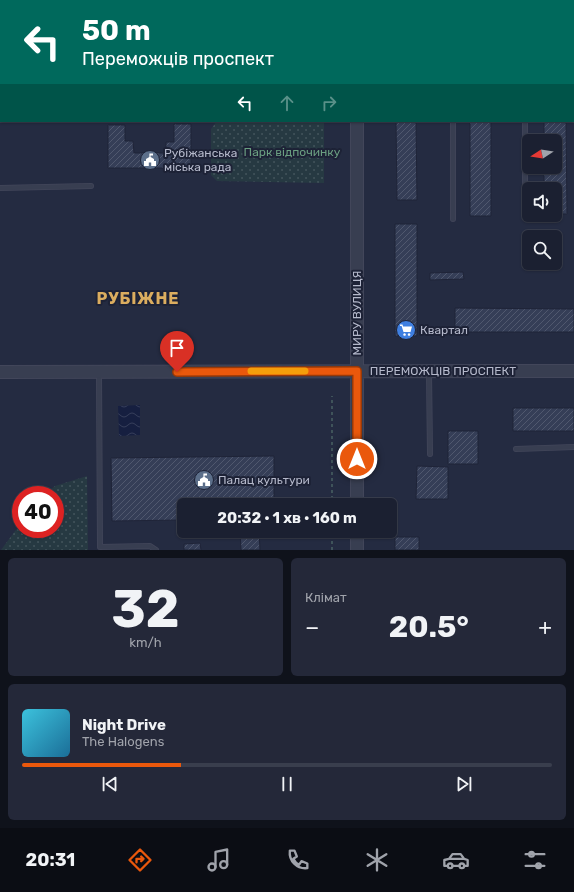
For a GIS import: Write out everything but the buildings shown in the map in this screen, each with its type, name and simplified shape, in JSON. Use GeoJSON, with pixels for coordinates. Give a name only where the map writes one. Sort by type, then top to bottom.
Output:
{"type":"FeatureCollection","features":[{"type":"Feature","properties":{"kind":"street","name":"МИРУ ВУЛИЦЯ"},"geometry":{"type":"LineString","coordinates":[[357,122],[357,498]]}},
{"type":"Feature","properties":{"kind":"street","name":"ПЕРЕМОЖЦІВ ПРОСПЕКТ"},"geometry":{"type":"LineString","coordinates":[[0,372],[574,371]]}},
{"type":"Feature","properties":{"kind":"street"},"geometry":{"type":"LineString","coordinates":[[357,538],[357,550]]}},
{"type":"Feature","properties":{"kind":"lane"},"geometry":{"type":"LineString","coordinates":[[452,219],[453,122]]}},
{"type":"Feature","properties":{"kind":"lane"},"geometry":{"type":"LineString","coordinates":[[524,182],[525,122]]}},
{"type":"Feature","properties":{"kind":"lane"},"geometry":{"type":"LineString","coordinates":[[0,188],[91,186]]}},
{"type":"Feature","properties":{"kind":"lane"},"geometry":{"type":"LineString","coordinates":[[428,371],[430,454]]}},
{"type":"Feature","properties":{"kind":"lane"},"geometry":{"type":"LineString","coordinates":[[99,372],[100,546],[150,546],[156,550]]}},
{"type":"Feature","properties":{"kind":"lane"},"geometry":{"type":"LineString","coordinates":[[516,449],[574,447]]}},
{"type":"Feature","properties":{"kind":"path"},"geometry":{"type":"LineString","coordinates":[[332,396],[332,498]]}},
{"type":"Feature","properties":{"kind":"path"},"geometry":{"type":"LineString","coordinates":[[332,538],[332,550]]}},
{"type":"Feature","properties":{"kind":"green space","name":"Парк відпочинку"},"geometry":{"type":"Polygon","coordinates":[[[216,122],[324,122],[324,183],[217,181],[211,175],[211,129],[216,122]]]}},
{"type":"Feature","properties":{"kind":"green space"},"geometry":{"type":"Polygon","coordinates":[[[87,476],[88,550],[1,550],[12,535],[12,538],[64,538],[64,486],[55,486],[87,476]]]}},
{"type":"Feature","properties":{"kind":"water"},"geometry":{"type":"Polygon","coordinates":[[[140,405],[140,435],[119,436],[118,406],[140,405]]]}},
{"type":"Feature","properties":{"kind":"slow traffic"},"geometry":{"type":"LineString","coordinates":[[251,371],[305,371]]}},
{"type":"Feature","properties":{"kind":"place","name":"Рубіжанська міська рада"},"geometry":{"type":"Point","coordinates":[150,160]}},
{"type":"Feature","properties":{"kind":"place","name":"Квартал"},"geometry":{"type":"Point","coordinates":[406,330]}},
{"type":"Feature","properties":{"kind":"place","name":"Палац культури"},"geometry":{"type":"Point","coordinates":[204,480]}},
{"type":"Feature","properties":{"kind":"district","name":"РУБІЖНЕ"},"geometry":{"type":"Point","coordinates":[138,298]}},
{"type":"Feature","properties":{"kind":"route"},"geometry":{"type":"LineString","coordinates":[[177,372],[357,371],[357,459]]}}]}
